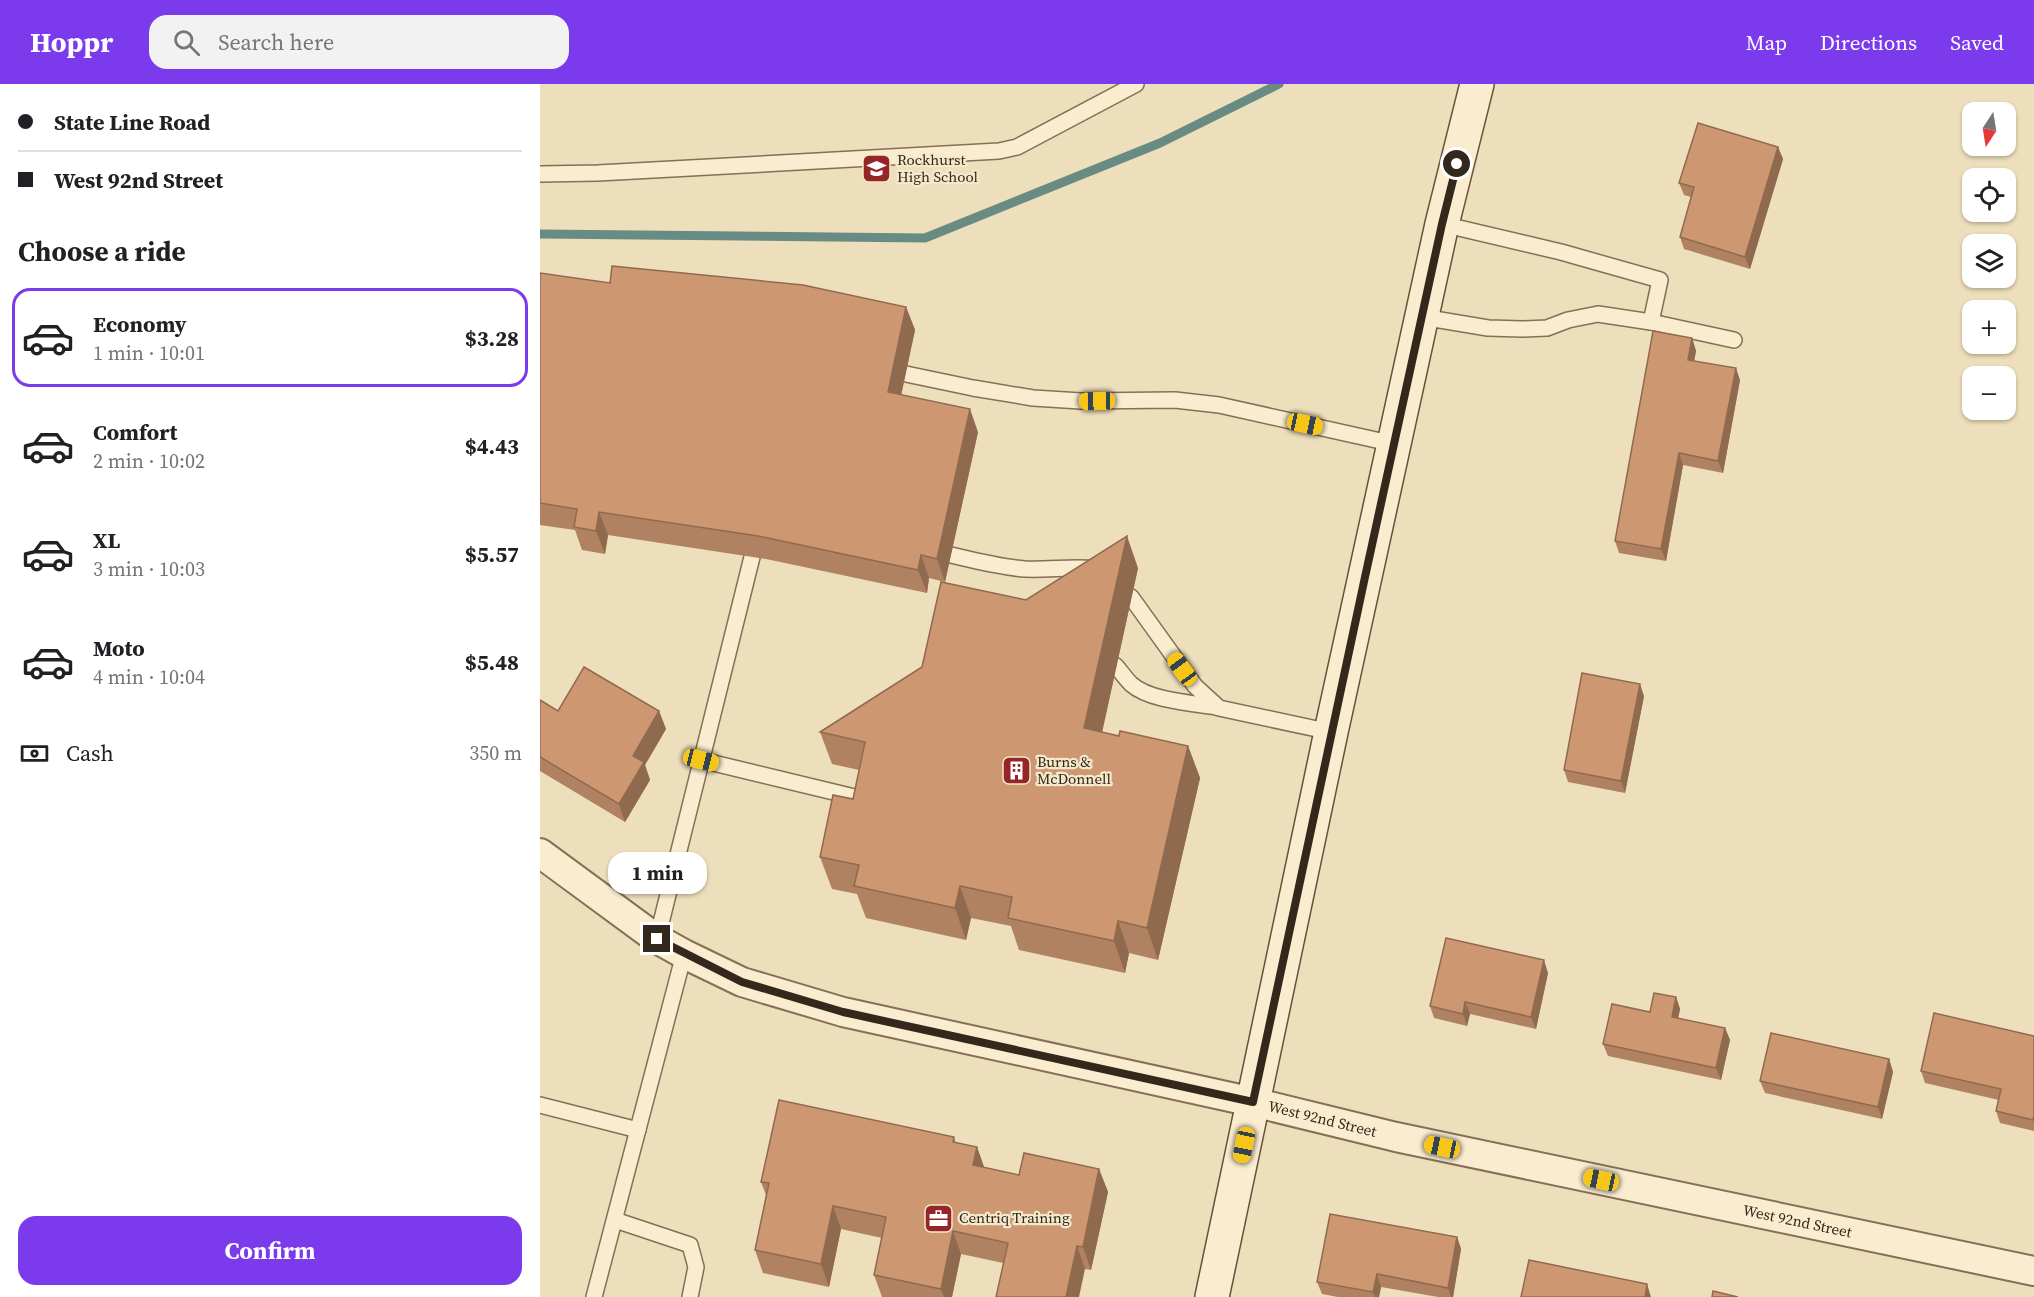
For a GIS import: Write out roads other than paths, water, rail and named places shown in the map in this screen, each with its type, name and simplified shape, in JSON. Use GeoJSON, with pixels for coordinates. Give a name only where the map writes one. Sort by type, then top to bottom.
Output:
{"type":"FeatureCollection","features":[{"type":"Feature","properties":{"kind":"main road"},"geometry":{"type":"LineString","coordinates":[[1212,1297],[1331,732],[1442,224],[1477,84]]}},
{"type":"Feature","properties":{"kind":"street","name":"West 92nd Street"},"geometry":{"type":"LineString","coordinates":[[540,853],[657,939],[684,954],[742,982],[843,1012],[1253,1102],[1396,1137],[2034,1271]]}},
{"type":"Feature","properties":{"kind":"lane"},"geometry":{"type":"LineString","coordinates":[[540,174],[598,173],[999,151],[1017,147],[1136,84]]}},
{"type":"Feature","properties":{"kind":"lane"},"geometry":{"type":"LineString","coordinates":[[1442,224],[1561,252],[1660,280],[1651,322]]}},
{"type":"Feature","properties":{"kind":"lane"},"geometry":{"type":"LineString","coordinates":[[1422,316],[1488,328],[1522,329],[1547,327],[1598,314],[1651,322],[1734,340]]}},
{"type":"Feature","properties":{"kind":"lane"},"geometry":{"type":"LineString","coordinates":[[906,374],[1033,398],[1081,401],[1174,400],[1219,405],[1394,444]]}},
{"type":"Feature","properties":{"kind":"lane"},"geometry":{"type":"LineString","coordinates":[[917,548],[1022,569],[1054,570],[1078,567],[1104,570],[1112,574]]}},
{"type":"Feature","properties":{"kind":"lane"},"geometry":{"type":"LineString","coordinates":[[657,939],[752,557]]}},
{"type":"Feature","properties":{"kind":"lane"},"geometry":{"type":"LineString","coordinates":[[1069,586],[1078,567]]}},
{"type":"Feature","properties":{"kind":"lane"},"geometry":{"type":"LineString","coordinates":[[1131,597],[1195,686],[1219,708]]}},
{"type":"Feature","properties":{"kind":"lane"},"geometry":{"type":"LineString","coordinates":[[1116,666],[1130,684],[1142,692],[1331,732]]}},
{"type":"Feature","properties":{"kind":"lane"},"geometry":{"type":"LineString","coordinates":[[701,760],[871,801]]}},
{"type":"Feature","properties":{"kind":"lane"},"geometry":{"type":"LineString","coordinates":[[594,1297],[684,954]]}},
{"type":"Feature","properties":{"kind":"lane"},"geometry":{"type":"LineString","coordinates":[[540,1105],[638,1130]]}},
{"type":"Feature","properties":{"kind":"lane"},"geometry":{"type":"LineString","coordinates":[[615,1220],[690,1245],[696,1267],[690,1297]]}},
{"type":"Feature","properties":{"kind":"waterway"},"geometry":{"type":"LineString","coordinates":[[540,234],[925,238],[1160,143],[1279,84]]}},
{"type":"Feature","properties":{"kind":"place","name":"Rockhurst High School"},"geometry":{"type":"Point","coordinates":[876,169]}},
{"type":"Feature","properties":{"kind":"place","name":"Burns & McDonnell"},"geometry":{"type":"Point","coordinates":[1016,771]}},
{"type":"Feature","properties":{"kind":"place","name":"Centriq Training"},"geometry":{"type":"Point","coordinates":[938,1218]}}]}
